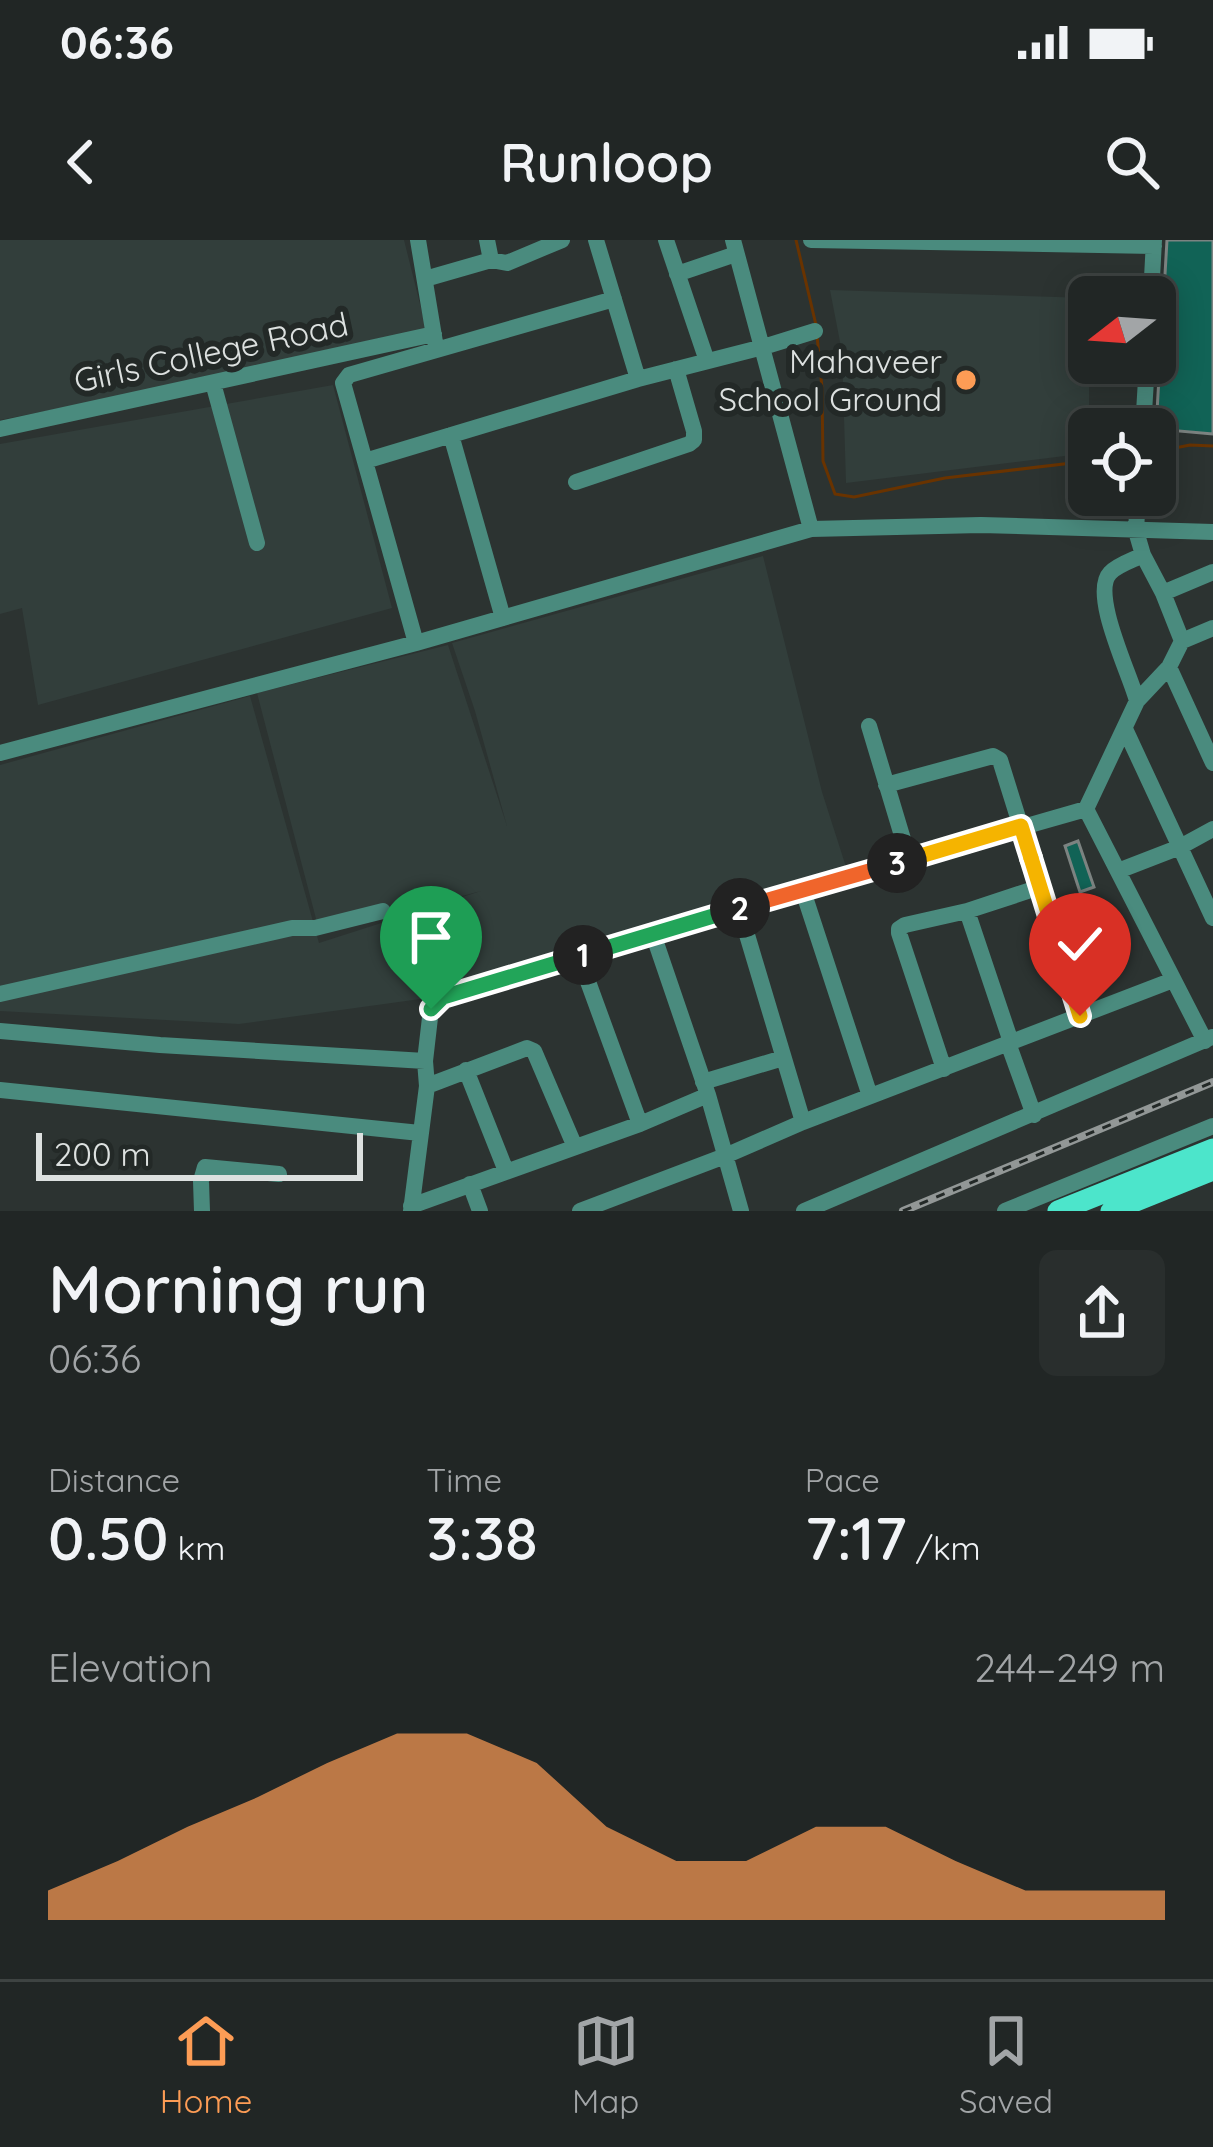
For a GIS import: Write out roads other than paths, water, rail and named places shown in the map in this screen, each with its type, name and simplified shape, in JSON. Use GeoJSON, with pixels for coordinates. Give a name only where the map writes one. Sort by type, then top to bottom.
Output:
{"type":"FeatureCollection","features":[{"type":"Feature","properties":{"kind":"main road"},"geometry":{"type":"LineString","coordinates":[[1058,1211],[1213,1149]]}},
{"type":"Feature","properties":{"kind":"main road"},"geometry":{"type":"LineString","coordinates":[[1111,1211],[1213,1170]]}},
{"type":"Feature","properties":{"kind":"street"},"geometry":{"type":"LineString","coordinates":[[418,240],[435,342]]}},
{"type":"Feature","properties":{"kind":"street"},"geometry":{"type":"LineString","coordinates":[[487,240],[491,260]]}},
{"type":"Feature","properties":{"kind":"street"},"geometry":{"type":"LineString","coordinates":[[424,279],[491,260],[507,263],[562,240]]}},
{"type":"Feature","properties":{"kind":"street"},"geometry":{"type":"LineString","coordinates":[[596,240],[638,379]]}},
{"type":"Feature","properties":{"kind":"street"},"geometry":{"type":"LineString","coordinates":[[666,240],[707,361]]}},
{"type":"Feature","properties":{"kind":"street"},"geometry":{"type":"LineString","coordinates":[[811,240],[1154,243],[1152,276]]}},
{"type":"Feature","properties":{"kind":"street"},"geometry":{"type":"LineString","coordinates":[[677,274],[734,247],[811,529]]}},
{"type":"Feature","properties":{"kind":"street"},"geometry":{"type":"LineString","coordinates":[[416,643],[343,383],[349,376],[435,342],[614,299]]}},
{"type":"Feature","properties":{"kind":"street"},"geometry":{"type":"LineString","coordinates":[[365,461],[815,331]]}},
{"type":"Feature","properties":{"kind":"street","name":"Girls College Road"},"geometry":{"type":"LineString","coordinates":[[0,429],[435,342]]}},
{"type":"Feature","properties":{"kind":"street"},"geometry":{"type":"LineString","coordinates":[[576,482],[694,440],[676,369]]}},
{"type":"Feature","properties":{"kind":"street"},"geometry":{"type":"LineString","coordinates":[[213,383],[256,543]]}},
{"type":"Feature","properties":{"kind":"street"},"geometry":{"type":"LineString","coordinates":[[451,435],[503,618]]}},
{"type":"Feature","properties":{"kind":"street"},"geometry":{"type":"LineString","coordinates":[[1137,516],[1144,555],[1182,641]]}},
{"type":"Feature","properties":{"kind":"street"},"geometry":{"type":"LineString","coordinates":[[0,753],[416,643],[811,529],[981,525],[1213,532]]}},
{"type":"Feature","properties":{"kind":"street"},"geometry":{"type":"LineString","coordinates":[[1137,700],[1116,647],[1104,583],[1111,571],[1144,555]]}},
{"type":"Feature","properties":{"kind":"street"},"geometry":{"type":"LineString","coordinates":[[1163,593],[1213,572]]}},
{"type":"Feature","properties":{"kind":"street"},"geometry":{"type":"LineString","coordinates":[[783,1058],[705,1089],[640,1124],[411,1209],[427,1086],[431,1009],[443,997],[1086,809],[1137,700],[1168,667],[1182,641],[1207,631],[1213,651]]}},
{"type":"Feature","properties":{"kind":"street"},"geometry":{"type":"LineString","coordinates":[[1168,667],[1213,763]]}},
{"type":"Feature","properties":{"kind":"street"},"geometry":{"type":"LineString","coordinates":[[868,726],[909,859]]}},
{"type":"Feature","properties":{"kind":"street"},"geometry":{"type":"LineString","coordinates":[[1126,729],[1213,918]]}},
{"type":"Feature","properties":{"kind":"street"},"geometry":{"type":"LineString","coordinates":[[886,784],[993,756],[1000,760],[1080,1016]]}},
{"type":"Feature","properties":{"kind":"street"},"geometry":{"type":"LineString","coordinates":[[804,1211],[1209,1039],[1173,980],[1086,809]]}},
{"type":"Feature","properties":{"kind":"street"},"geometry":{"type":"LineString","coordinates":[[1118,872],[1213,829]]}},
{"type":"Feature","properties":{"kind":"street"},"geometry":{"type":"LineString","coordinates":[[944,1069],[898,933],[905,925],[1040,887]]}},
{"type":"Feature","properties":{"kind":"street"},"geometry":{"type":"LineString","coordinates":[[803,891],[870,1096]]}},
{"type":"Feature","properties":{"kind":"street"},"geometry":{"type":"LineString","coordinates":[[739,908],[803,1122]]}},
{"type":"Feature","properties":{"kind":"street"},"geometry":{"type":"LineString","coordinates":[[967,910],[1034,1115]]}},
{"type":"Feature","properties":{"kind":"street"},"geometry":{"type":"LineString","coordinates":[[0,994],[383,911]]}},
{"type":"Feature","properties":{"kind":"street"},"geometry":{"type":"LineString","coordinates":[[653,934],[740,1211]]}},
{"type":"Feature","properties":{"kind":"street"},"geometry":{"type":"LineString","coordinates":[[579,957],[640,1124]]}},
{"type":"Feature","properties":{"kind":"street"},"geometry":{"type":"LineString","coordinates":[[580,1211],[1173,980]]}},
{"type":"Feature","properties":{"kind":"street"},"geometry":{"type":"LineString","coordinates":[[0,1031],[425,1061]]}},
{"type":"Feature","properties":{"kind":"street"},"geometry":{"type":"LineString","coordinates":[[427,1086],[520,1048],[534,1051],[574,1147]]}},
{"type":"Feature","properties":{"kind":"street"},"geometry":{"type":"LineString","coordinates":[[466,1070],[506,1171]]}},
{"type":"Feature","properties":{"kind":"street"},"geometry":{"type":"LineString","coordinates":[[0,1090],[420,1133]]}},
{"type":"Feature","properties":{"kind":"street"},"geometry":{"type":"LineString","coordinates":[[1005,1211],[1213,1126]]}},
{"type":"Feature","properties":{"kind":"street"},"geometry":{"type":"LineString","coordinates":[[202,1211],[205,1167],[279,1174]]}},
{"type":"Feature","properties":{"kind":"street"},"geometry":{"type":"LineString","coordinates":[[470,1184],[480,1211]]}},
{"type":"Feature","properties":{"kind":"waterway"},"geometry":{"type":"LineString","coordinates":[[796,240],[816,325]]}},
{"type":"Feature","properties":{"kind":"waterway"},"geometry":{"type":"LineString","coordinates":[[817,335],[823,461],[835,494],[854,497],[945,478],[1068,463]]}},
{"type":"Feature","properties":{"kind":"waterway"},"geometry":{"type":"LineString","coordinates":[[1176,448],[1213,446]]}},
{"type":"Feature","properties":{"kind":"railway"},"geometry":{"type":"LineString","coordinates":[[903,1211],[1213,1082]]}},
{"type":"Feature","properties":{"kind":"place","name":"Mahaveer School Ground"},"geometry":{"type":"Point","coordinates":[966,380]}}]}
